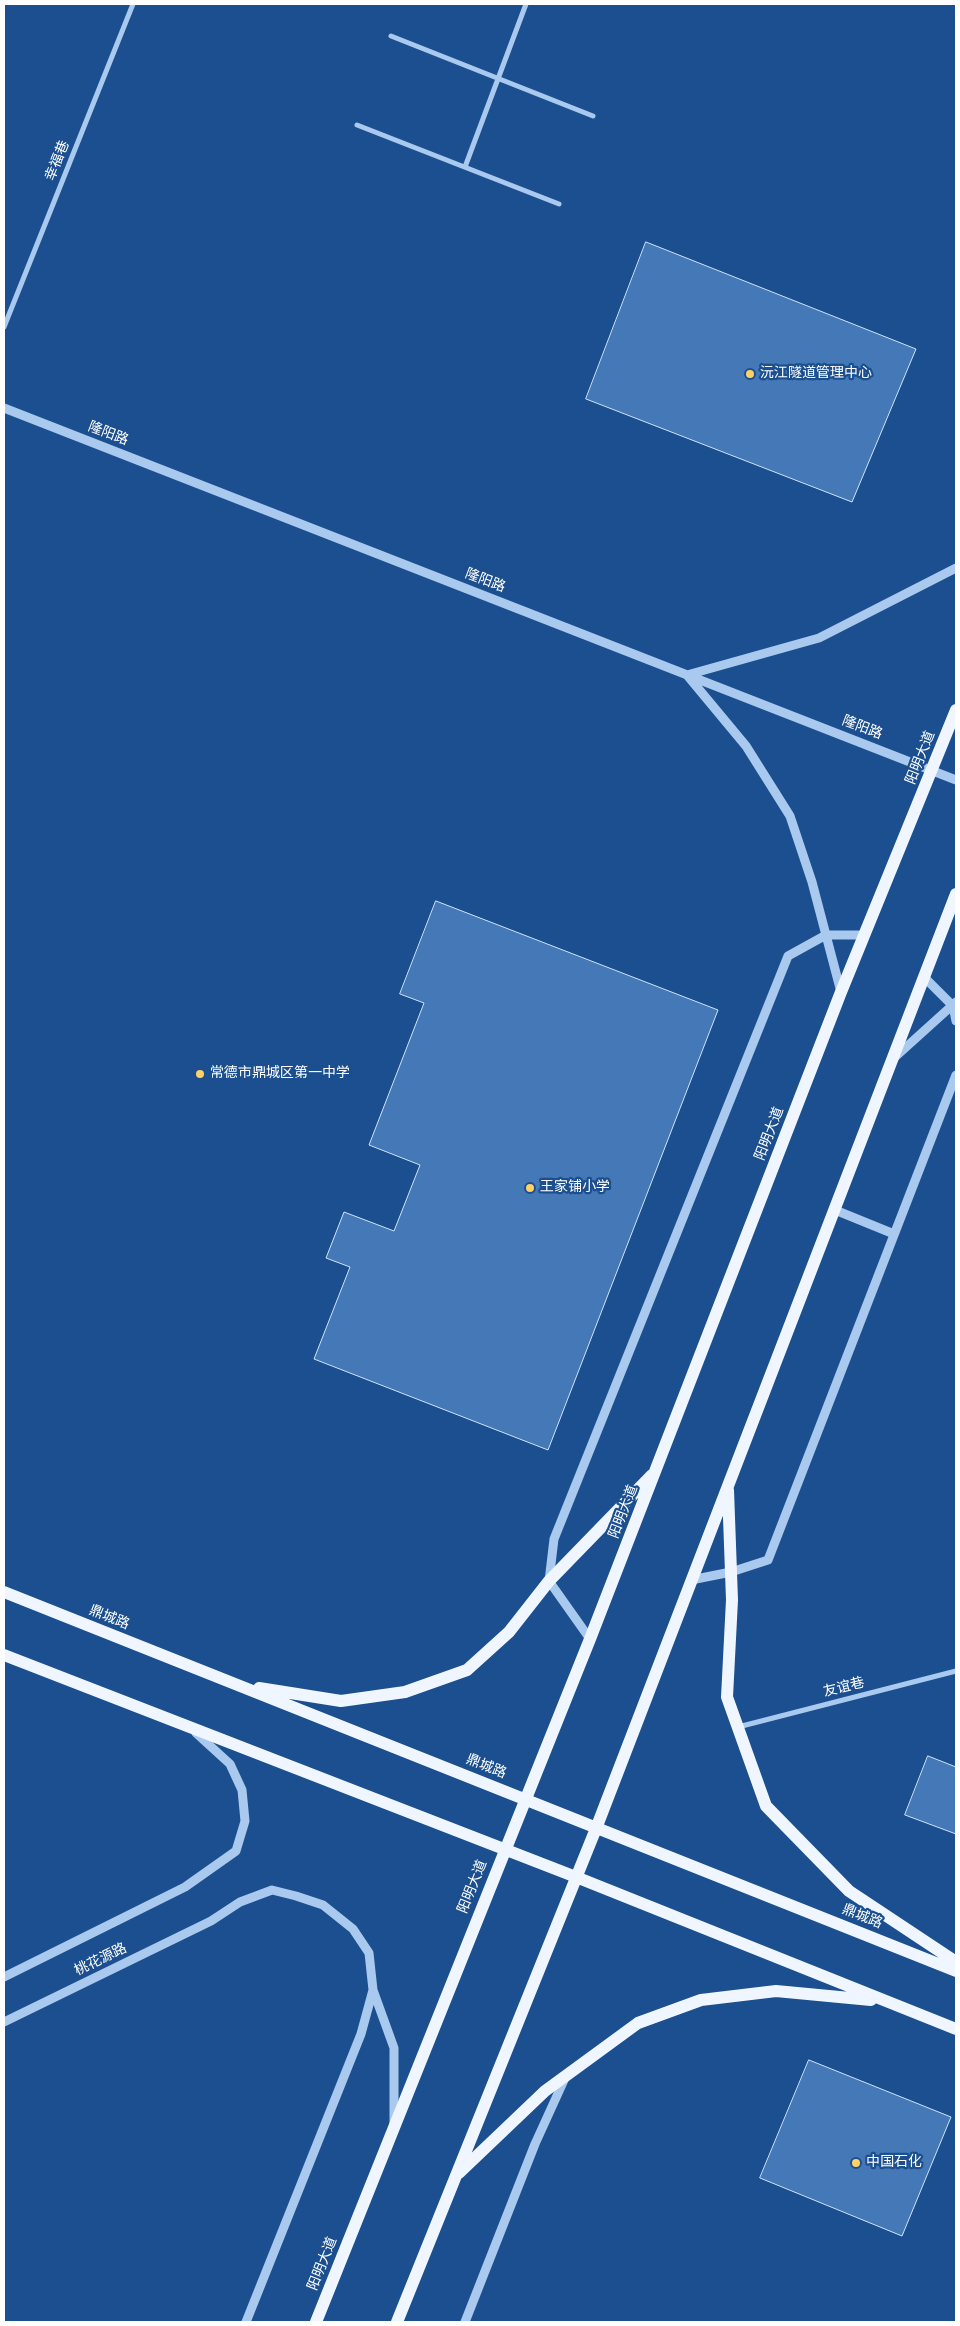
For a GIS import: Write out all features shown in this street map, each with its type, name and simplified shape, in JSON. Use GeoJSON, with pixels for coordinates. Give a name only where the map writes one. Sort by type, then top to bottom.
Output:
{"type":"FeatureCollection","features":[{"type":"Feature","properties":{"kind":"main road","name":"阳明大道"},"geometry":{"type":"LineString","coordinates":[[316,2322],[503,1851],[527,1799],[656,1472],[841,992],[956,710]]}},
{"type":"Feature","properties":{"kind":"main road"},"geometry":{"type":"LineString","coordinates":[[396,2322],[597,1826],[956,894]]}},
{"type":"Feature","properties":{"kind":"main road"},"geometry":{"type":"LineString","coordinates":[[236,1684],[341,1701],[405,1692],[467,1670],[509,1632],[549,1581],[656,1472]]}},
{"type":"Feature","properties":{"kind":"main road"},"geometry":{"type":"LineString","coordinates":[[728,1485],[732,1600],[727,1697],[766,1806],[849,1891],[956,1962]]}},
{"type":"Feature","properties":{"kind":"main road","name":"鼎城路"},"geometry":{"type":"LineString","coordinates":[[4,1592],[597,1826],[956,1971]]}},
{"type":"Feature","properties":{"kind":"main road"},"geometry":{"type":"LineString","coordinates":[[4,1655],[503,1851],[576,1877],[956,2029]]}},
{"type":"Feature","properties":{"kind":"main road"},"geometry":{"type":"LineString","coordinates":[[455,2177],[545,2091],[638,2023],[701,2000],[776,1991],[886,2001]]}},
{"type":"Feature","properties":{"kind":"street","name":"幸福巷"},"geometry":{"type":"LineString","coordinates":[[4,327],[132,4]]}},
{"type":"Feature","properties":{"kind":"street"},"geometry":{"type":"LineString","coordinates":[[465,167],[526,4]]}},
{"type":"Feature","properties":{"kind":"street"},"geometry":{"type":"LineString","coordinates":[[391,36],[593,116]]}},
{"type":"Feature","properties":{"kind":"street"},"geometry":{"type":"LineString","coordinates":[[357,125],[559,204]]}},
{"type":"Feature","properties":{"kind":"street","name":"隆阳路"},"geometry":{"type":"LineString","coordinates":[[4,408],[956,780]]}},
{"type":"Feature","properties":{"kind":"street"},"geometry":{"type":"LineString","coordinates":[[841,992],[812,882],[790,816],[746,746],[688,675],[819,638],[956,568]]}},
{"type":"Feature","properties":{"kind":"street"},"geometry":{"type":"LineString","coordinates":[[590,1639],[549,1581],[554,1539],[788,956],[826,934],[864,935]]}},
{"type":"Feature","properties":{"kind":"street"},"geometry":{"type":"LineString","coordinates":[[924,977],[954,1004],[956,1021]]}},
{"type":"Feature","properties":{"kind":"street"},"geometry":{"type":"LineString","coordinates":[[892,1060],[954,1004]]}},
{"type":"Feature","properties":{"kind":"street"},"geometry":{"type":"LineString","coordinates":[[691,1580],[731,1572],[768,1560],[956,1075]]}},
{"type":"Feature","properties":{"kind":"street"},"geometry":{"type":"LineString","coordinates":[[834,1210],[894,1234]]}},
{"type":"Feature","properties":{"kind":"street","name":"友谊巷"},"geometry":{"type":"LineString","coordinates":[[737,1727],[956,1671]]}},
{"type":"Feature","properties":{"kind":"street","name":"桃花源路"},"geometry":{"type":"LineString","coordinates":[[4,1978],[185,1887],[236,1851],[245,1821],[242,1790],[230,1764],[193,1730]]}},
{"type":"Feature","properties":{"kind":"street","name":"桃花源路"},"geometry":{"type":"LineString","coordinates":[[4,2022],[211,1921],[240,1902],[272,1890],[323,1905],[353,1929],[369,1953],[373,1990]]}},
{"type":"Feature","properties":{"kind":"street"},"geometry":{"type":"LineString","coordinates":[[373,1990],[394,2048],[394,2126]]}},
{"type":"Feature","properties":{"kind":"street"},"geometry":{"type":"LineString","coordinates":[[246,2322],[361,2034],[373,1990]]}},
{"type":"Feature","properties":{"kind":"street"},"geometry":{"type":"LineString","coordinates":[[464,2322],[535,2144],[567,2075]]}},
{"type":"Feature","properties":{"kind":"building","name":"沅江隧道管理中心"},"geometry":{"type":"Polygon","coordinates":[[[646,242],[916,349],[852,502],[586,399],[646,242]]]}},
{"type":"Feature","properties":{"kind":"building","name":"王家铺小学"},"geometry":{"type":"Polygon","coordinates":[[[436,901],[718,1010],[548,1450],[314,1359],[350,1267],[326,1258],[344,1212],[394,1231],[420,1165],[369,1145],[424,1003],[400,994],[436,901]]]}},
{"type":"Feature","properties":{"kind":"building"},"geometry":{"type":"Polygon","coordinates":[[[928,1756],[956,1767],[956,1834],[905,1815],[928,1756]]]}},
{"type":"Feature","properties":{"kind":"building"},"geometry":{"type":"Polygon","coordinates":[[[809,2060],[951,2117],[902,2236],[760,2178],[809,2060]]]}},
{"type":"Feature","properties":{"kind":"place","name":"沅江隧道管理中心"},"geometry":{"type":"Point","coordinates":[750,374]}},
{"type":"Feature","properties":{"kind":"place","name":"常德市鼎城区第一中学"},"geometry":{"type":"Point","coordinates":[200,1074]}},
{"type":"Feature","properties":{"kind":"place","name":"王家铺小学"},"geometry":{"type":"Point","coordinates":[530,1188]}},
{"type":"Feature","properties":{"kind":"place","name":"中国石化"},"geometry":{"type":"Point","coordinates":[856,2163]}}]}
